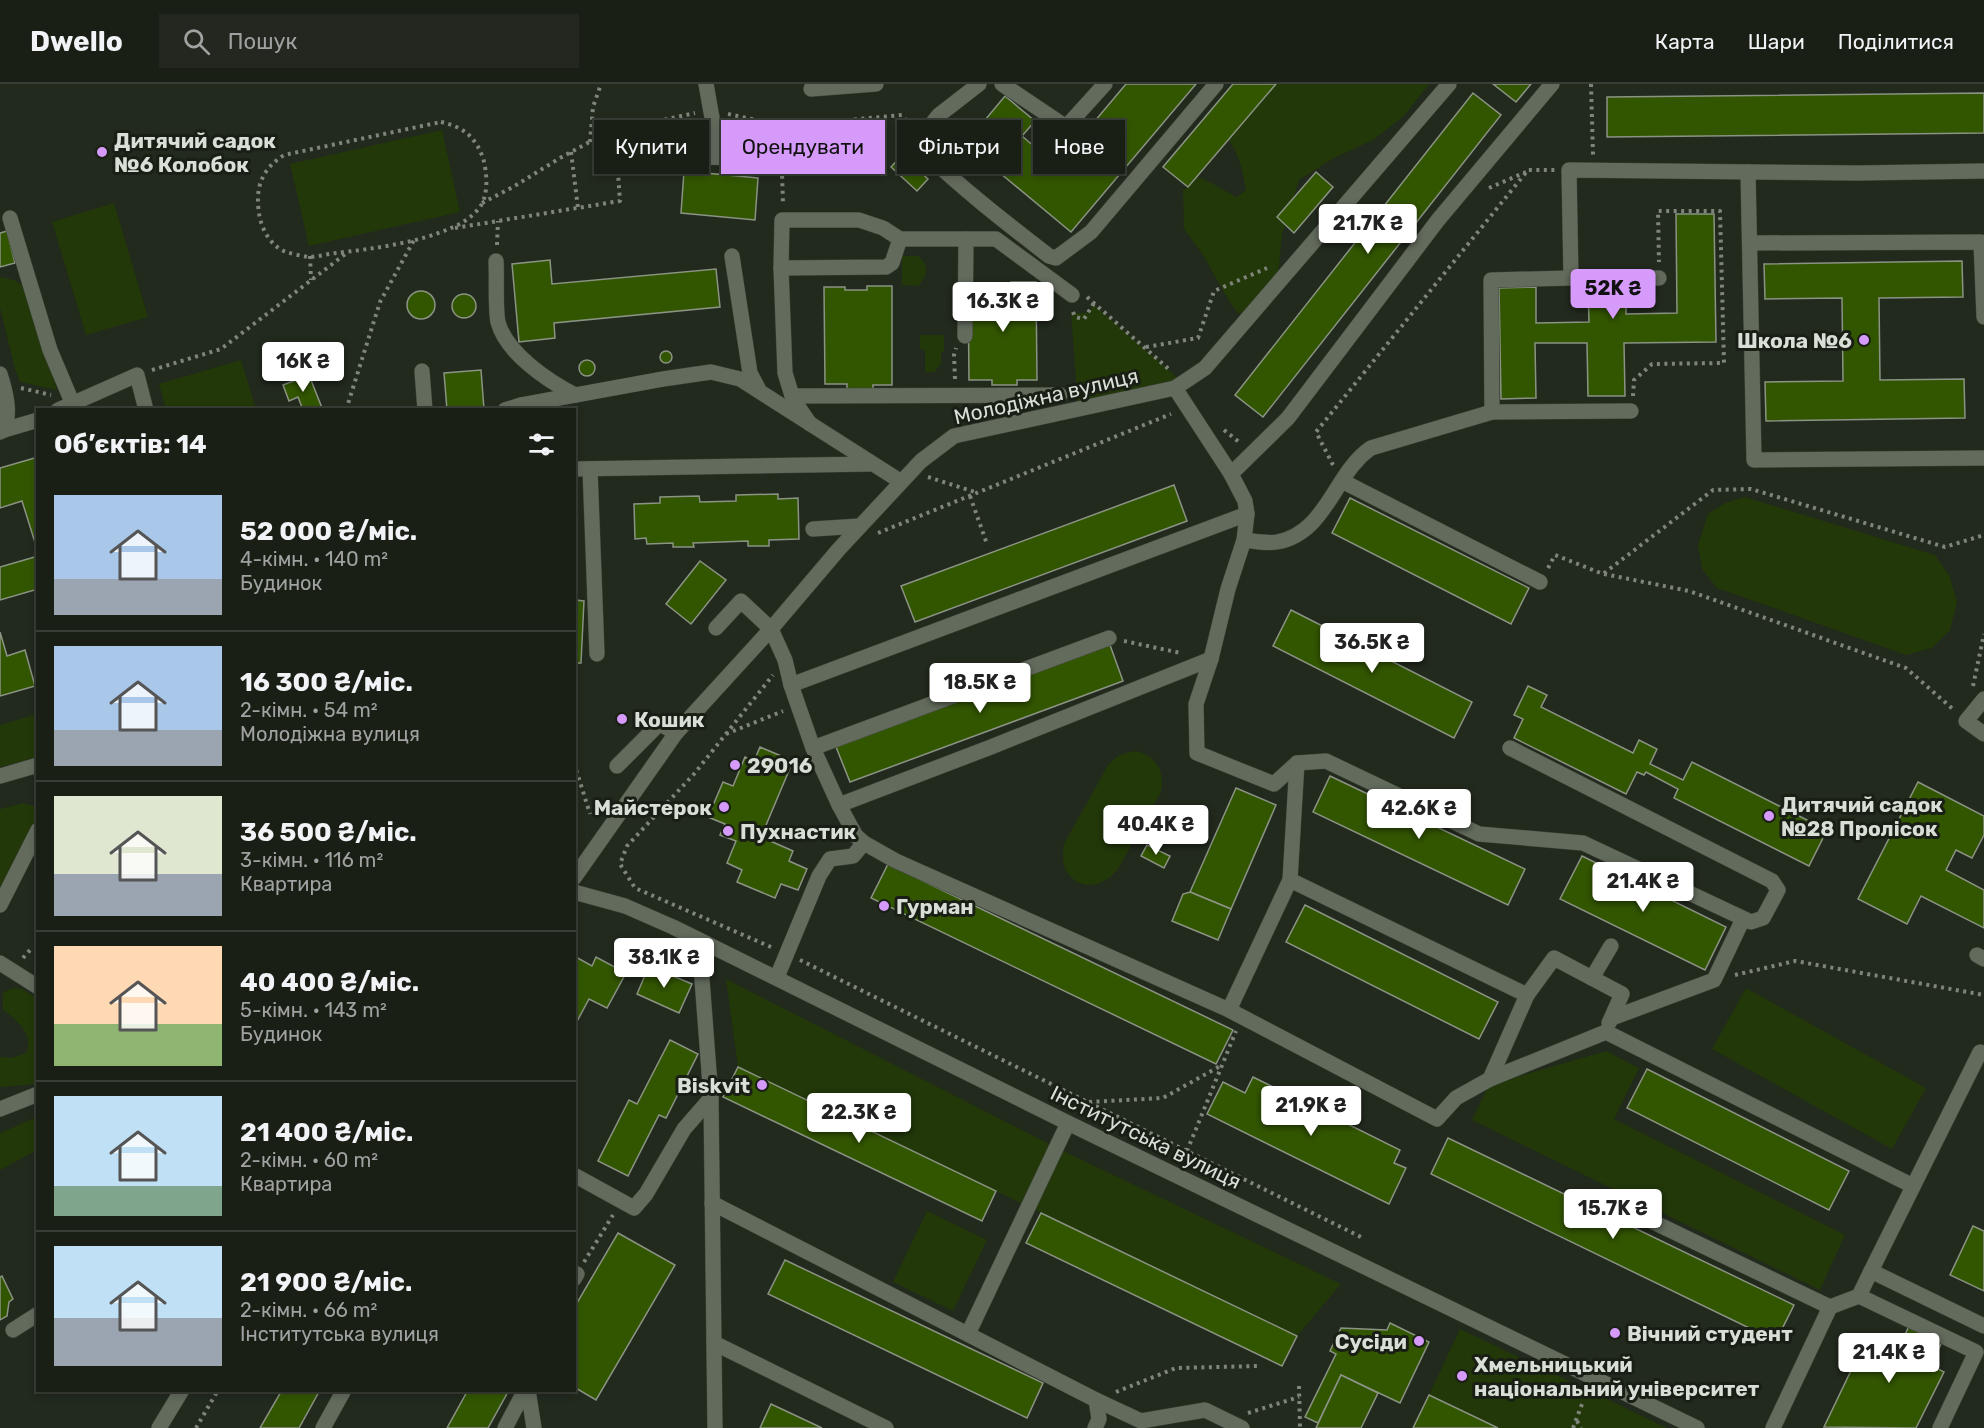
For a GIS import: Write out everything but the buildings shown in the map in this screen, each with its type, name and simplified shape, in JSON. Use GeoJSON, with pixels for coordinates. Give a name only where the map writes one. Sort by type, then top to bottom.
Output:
{"type":"FeatureCollection","features":[{"type":"Feature","properties":{"kind":"street"},"geometry":{"type":"LineString","coordinates":[[706,84],[719,157],[709,157]]}},
{"type":"Feature","properties":{"kind":"street"},"geometry":{"type":"LineString","coordinates":[[811,89],[876,84]]}},
{"type":"Feature","properties":{"kind":"street"},"geometry":{"type":"LineString","coordinates":[[979,84],[939,115],[921,137],[921,149],[949,177],[989,210],[1049,256],[1056,258],[1091,232],[1216,84]]}},
{"type":"Feature","properties":{"kind":"street"},"geometry":{"type":"LineString","coordinates":[[1002,84],[1066,127],[1105,84]]}},
{"type":"Feature","properties":{"kind":"street","name":"Молодіжна вулиця"},"geometry":{"type":"LineString","coordinates":[[576,875],[676,733],[771,629],[866,531],[905,476],[954,436],[1179,385],[1205,368],[1449,84]]}},
{"type":"Feature","properties":{"kind":"street"},"geometry":{"type":"LineString","coordinates":[[1231,474],[1288,418],[1438,220],[1552,84]]}},
{"type":"Feature","properties":{"kind":"street"},"geometry":{"type":"LineString","coordinates":[[1571,278],[1569,170],[1984,171]]}},
{"type":"Feature","properties":{"kind":"street"},"geometry":{"type":"LineString","coordinates":[[1748,172],[1754,460],[1984,458]]}},
{"type":"Feature","properties":{"kind":"street"},"geometry":{"type":"LineString","coordinates":[[810,424],[792,396],[785,373],[781,268],[782,213],[859,220],[883,228],[900,239],[996,239],[1079,295]]}},
{"type":"Feature","properties":{"kind":"street"},"geometry":{"type":"LineString","coordinates":[[10,218],[65,406],[136,375],[145,408]]}},
{"type":"Feature","properties":{"kind":"street"},"geometry":{"type":"LineString","coordinates":[[781,268],[886,267],[892,263],[900,239]]}},
{"type":"Feature","properties":{"kind":"street"},"geometry":{"type":"LineString","coordinates":[[965,336],[966,239]]}},
{"type":"Feature","properties":{"kind":"street"},"geometry":{"type":"LineString","coordinates":[[1750,243],[1981,242],[1984,317]]}},
{"type":"Feature","properties":{"kind":"street"},"geometry":{"type":"LineString","coordinates":[[732,256],[750,373],[759,391]]}},
{"type":"Feature","properties":{"kind":"street"},"geometry":{"type":"LineString","coordinates":[[496,261],[498,322],[508,342],[550,381],[575,395]]}},
{"type":"Feature","properties":{"kind":"street"},"geometry":{"type":"LineString","coordinates":[[1492,412],[1491,280],[1659,278]]}},
{"type":"Feature","properties":{"kind":"street"},"geometry":{"type":"LineString","coordinates":[[422,371],[425,408]]}},
{"type":"Feature","properties":{"kind":"street"},"geometry":{"type":"LineString","coordinates":[[514,408],[575,395],[711,372],[740,379],[872,464],[905,476]]}},
{"type":"Feature","properties":{"kind":"street"},"geometry":{"type":"LineString","coordinates":[[2,379],[6,392],[8,420],[2,431]]}},
{"type":"Feature","properties":{"kind":"street"},"geometry":{"type":"LineString","coordinates":[[1179,385],[1188,407],[1231,474],[1245,501],[1247,514],[1244,540],[1196,704],[1197,753],[1274,784],[1297,763],[1326,761],[1479,834],[1583,843],[1743,919],[1751,922],[1763,918],[1778,890],[1772,881],[1510,748]]}},
{"type":"Feature","properties":{"kind":"street"},"geometry":{"type":"LineString","coordinates":[[792,396],[1060,395]]}},
{"type":"Feature","properties":{"kind":"street"},"geometry":{"type":"LineString","coordinates":[[1244,540],[1274,543],[1300,534],[1316,519],[1359,456],[1371,448],[1492,412],[1631,411]]}},
{"type":"Feature","properties":{"kind":"street"},"geometry":{"type":"LineString","coordinates":[[2,431],[36,421]]}},
{"type":"Feature","properties":{"kind":"street"},"geometry":{"type":"LineString","coordinates":[[597,654],[582,469],[872,464]]}},
{"type":"Feature","properties":{"kind":"street"},"geometry":{"type":"LineString","coordinates":[[1342,482],[1540,582]]}},
{"type":"Feature","properties":{"kind":"street"},"geometry":{"type":"LineString","coordinates":[[791,685],[1247,514]]}},
{"type":"Feature","properties":{"kind":"street"},"geometry":{"type":"LineString","coordinates":[[813,529],[866,531]]}},
{"type":"Feature","properties":{"kind":"street"},"geometry":{"type":"LineString","coordinates":[[716,628],[741,601],[771,629],[785,660],[791,685],[813,748],[839,805],[856,836],[864,843],[896,861],[1235,1013],[1437,1119],[1456,1098],[1490,1079],[1714,980],[1743,919]]}},
{"type":"Feature","properties":{"kind":"street"},"geometry":{"type":"LineString","coordinates":[[813,748],[1108,638]]}},
{"type":"Feature","properties":{"kind":"street"},"geometry":{"type":"LineString","coordinates":[[839,805],[1211,658]]}},
{"type":"Feature","properties":{"kind":"street"},"geometry":{"type":"LineString","coordinates":[[1984,699],[1966,721],[1984,734]]}},
{"type":"Feature","properties":{"kind":"street"},"geometry":{"type":"LineString","coordinates":[[616,766],[657,726],[662,725],[676,733]]}},
{"type":"Feature","properties":{"kind":"street"},"geometry":{"type":"LineString","coordinates":[[1235,1013],[1290,880],[1297,763]]}},
{"type":"Feature","properties":{"kind":"street"},"geometry":{"type":"LineString","coordinates":[[0,776],[36,766]]}},
{"type":"Feature","properties":{"kind":"street"},"geometry":{"type":"LineString","coordinates":[[0,905],[36,834]]}},
{"type":"Feature","properties":{"kind":"street"},"geometry":{"type":"LineString","coordinates":[[777,977],[819,876],[830,859],[852,856],[864,843]]}},
{"type":"Feature","properties":{"kind":"street"},"geometry":{"type":"LineString","coordinates":[[1290,880],[1527,995]]}},
{"type":"Feature","properties":{"kind":"street","name":"Інститутська вулиця"},"geometry":{"type":"LineString","coordinates":[[576,893],[625,906],[777,977],[1068,1123],[1697,1428]]}},
{"type":"Feature","properties":{"kind":"street"},"geometry":{"type":"LineString","coordinates":[[699,940],[711,1098],[715,1428]]}},
{"type":"Feature","properties":{"kind":"street"},"geometry":{"type":"LineString","coordinates":[[1592,978],[1611,946]]}},
{"type":"Feature","properties":{"kind":"street"},"geometry":{"type":"LineString","coordinates":[[1490,1079],[1527,995],[1554,958],[1622,994],[1609,1025]]}},
{"type":"Feature","properties":{"kind":"street"},"geometry":{"type":"LineString","coordinates":[[1,962],[36,986]]}},
{"type":"Feature","properties":{"kind":"street"},"geometry":{"type":"LineString","coordinates":[[1609,1025],[1913,1186]]}},
{"type":"Feature","properties":{"kind":"street"},"geometry":{"type":"LineString","coordinates":[[1773,1428],[1830,1307],[1859,1296],[1980,1053],[1984,1054]]}},
{"type":"Feature","properties":{"kind":"street"},"geometry":{"type":"LineString","coordinates":[[0,1109],[36,1095]]}},
{"type":"Feature","properties":{"kind":"street"},"geometry":{"type":"LineString","coordinates":[[576,1176],[634,1208],[646,1194],[684,1129],[711,1098]]}},
{"type":"Feature","properties":{"kind":"street"},"geometry":{"type":"LineString","coordinates":[[968,1334],[1068,1123]]}},
{"type":"Feature","properties":{"kind":"street"},"geometry":{"type":"LineString","coordinates":[[712,1203],[1095,1400],[1141,1421],[1206,1410],[1242,1428]]}},
{"type":"Feature","properties":{"kind":"street"},"geometry":{"type":"LineString","coordinates":[[1649,1220],[1830,1307]]}},
{"type":"Feature","properties":{"kind":"street"},"geometry":{"type":"LineString","coordinates":[[1871,1271],[1984,1326]]}},
{"type":"Feature","properties":{"kind":"street"},"geometry":{"type":"LineString","coordinates":[[1859,1296],[1977,1352],[1940,1428]]}},
{"type":"Feature","properties":{"kind":"street"},"geometry":{"type":"LineString","coordinates":[[13,1330],[36,1315]]}},
{"type":"Feature","properties":{"kind":"street"},"geometry":{"type":"LineString","coordinates":[[714,1343],[886,1428]]}},
{"type":"Feature","properties":{"kind":"street"},"geometry":{"type":"LineString","coordinates":[[159,1428],[181,1392]]}},
{"type":"Feature","properties":{"kind":"street"},"geometry":{"type":"LineString","coordinates":[[324,1428],[343,1392]]}},
{"type":"Feature","properties":{"kind":"street"},"geometry":{"type":"LineString","coordinates":[[505,1428],[526,1392]]}},
{"type":"Feature","properties":{"kind":"street"},"geometry":{"type":"LineString","coordinates":[[527,1392],[534,1428]]}},
{"type":"Feature","properties":{"kind":"street"},"geometry":{"type":"LineString","coordinates":[[1095,1400],[1099,1419],[1095,1428]]}},
{"type":"Feature","properties":{"kind":"path"},"geometry":{"type":"LineString","coordinates":[[590,142],[593,107],[601,84]]}},
{"type":"Feature","properties":{"kind":"path"},"geometry":{"type":"LineString","coordinates":[[1591,84],[1593,170]]}},
{"type":"Feature","properties":{"kind":"path"},"geometry":{"type":"LineString","coordinates":[[663,120],[711,109],[759,120]]}},
{"type":"Feature","properties":{"kind":"path"},"geometry":{"type":"LineString","coordinates":[[849,120],[902,115]]}},
{"type":"Feature","properties":{"kind":"path"},"geometry":{"type":"LineString","coordinates":[[482,203],[486,180],[485,165],[476,141],[466,131],[441,122],[284,155],[265,171],[256,198],[264,231],[273,243],[284,251],[310,256],[349,252],[414,240],[451,228],[620,201],[618,174]]}},
{"type":"Feature","properties":{"kind":"path"},"geometry":{"type":"LineString","coordinates":[[451,228],[473,215],[482,203],[594,140]]}},
{"type":"Feature","properties":{"kind":"path"},"geometry":{"type":"LineString","coordinates":[[571,152],[578,208]]}},
{"type":"Feature","properties":{"kind":"path"},"geometry":{"type":"LineString","coordinates":[[1342,482],[1316,432],[1528,170],[1569,170]]}},
{"type":"Feature","properties":{"kind":"path"},"geometry":{"type":"LineString","coordinates":[[782,213],[783,189]]}},
{"type":"Feature","properties":{"kind":"path"},"geometry":{"type":"LineString","coordinates":[[1631,411],[1634,381],[1652,364],[1724,363],[1720,211],[1658,211],[1659,278]]}},
{"type":"Feature","properties":{"kind":"path"},"geometry":{"type":"LineString","coordinates":[[496,261],[498,221]]}},
{"type":"Feature","properties":{"kind":"path"},"geometry":{"type":"LineString","coordinates":[[347,408],[380,302],[414,240]]}},
{"type":"Feature","properties":{"kind":"path"},"geometry":{"type":"LineString","coordinates":[[136,375],[221,350],[349,252]]}},
{"type":"Feature","properties":{"kind":"path"},"geometry":{"type":"LineString","coordinates":[[310,256],[311,280]]}},
{"type":"Feature","properties":{"kind":"path"},"geometry":{"type":"LineString","coordinates":[[1145,348],[1198,338],[1214,291],[1269,267]]}},
{"type":"Feature","properties":{"kind":"path"},"geometry":{"type":"LineString","coordinates":[[1079,295],[1094,303],[1145,348],[1179,385]]}},
{"type":"Feature","properties":{"kind":"path"},"geometry":{"type":"LineString","coordinates":[[1073,315],[1084,319],[1094,303]]}},
{"type":"Feature","properties":{"kind":"path"},"geometry":{"type":"LineString","coordinates":[[954,355],[956,396]]}},
{"type":"Feature","properties":{"kind":"path"},"geometry":{"type":"LineString","coordinates":[[2,379],[65,406]]}},
{"type":"Feature","properties":{"kind":"path"},"geometry":{"type":"LineString","coordinates":[[866,531],[970,496],[1188,407]]}},
{"type":"Feature","properties":{"kind":"path"},"geometry":{"type":"LineString","coordinates":[[905,476],[977,493]]}},
{"type":"Feature","properties":{"kind":"path"},"geometry":{"type":"LineString","coordinates":[[1603,574],[1713,490],[1751,489],[1944,547],[1984,535]]}},
{"type":"Feature","properties":{"kind":"path"},"geometry":{"type":"LineString","coordinates":[[970,496],[987,544]]}},
{"type":"Feature","properties":{"kind":"path"},"geometry":{"type":"LineString","coordinates":[[1540,582],[1556,555],[1603,574],[1689,591],[1906,668],[1966,721]]}},
{"type":"Feature","properties":{"kind":"path"},"geometry":{"type":"LineString","coordinates":[[1972,688],[1984,634]]}},
{"type":"Feature","properties":{"kind":"path"},"geometry":{"type":"LineString","coordinates":[[1108,638],[1211,658]]}},
{"type":"Feature","properties":{"kind":"path"},"geometry":{"type":"LineString","coordinates":[[785,660],[694,774],[627,846],[620,864],[635,888],[786,953],[1363,1238]]}},
{"type":"Feature","properties":{"kind":"path"},"geometry":{"type":"LineString","coordinates":[[725,735],[798,705]]}},
{"type":"Feature","properties":{"kind":"path"},"geometry":{"type":"LineString","coordinates":[[576,769],[590,814]]}},
{"type":"Feature","properties":{"kind":"path"},"geometry":{"type":"LineString","coordinates":[[1714,980],[1795,961],[1984,995]]}},
{"type":"Feature","properties":{"kind":"path"},"geometry":{"type":"LineString","coordinates":[[1187,1151],[1222,1065],[1235,1013]]}},
{"type":"Feature","properties":{"kind":"path"},"geometry":{"type":"LineString","coordinates":[[1088,1102],[1163,1098],[1222,1065]]}},
{"type":"Feature","properties":{"kind":"path"},"geometry":{"type":"LineString","coordinates":[[576,1276],[622,1202]]}},
{"type":"Feature","properties":{"kind":"path"},"geometry":{"type":"LineString","coordinates":[[1095,1400],[1176,1368],[1259,1366]]}},
{"type":"Feature","properties":{"kind":"path"},"geometry":{"type":"LineString","coordinates":[[1299,1386],[1300,1428]]}},
{"type":"Feature","properties":{"kind":"path"},"geometry":{"type":"LineString","coordinates":[[196,1428],[217,1392]]}},
{"type":"Feature","properties":{"kind":"path"},"geometry":{"type":"LineString","coordinates":[[1240,1412],[1252,1413],[1299,1398]]}},
{"type":"Feature","properties":{"kind":"path"},"geometry":{"type":"LineString","coordinates":[[1573,1428],[1582,1404]]}},
{"type":"Feature","properties":{"kind":"path"},"geometry":{"type":"LineString","coordinates":[[1577,1420],[1581,1428]]}},
{"type":"Feature","properties":{"kind":"green space"},"geometry":{"type":"Polygon","coordinates":[[[1237,84],[1429,84],[1404,116],[1373,140],[1332,159],[1299,180],[1282,234],[1278,274],[1255,312],[1238,313],[1203,255],[1184,229],[1183,190],[1188,187],[1195,176],[1237,197],[1246,190],[1236,152],[1214,120],[1237,84]]]}},
{"type":"Feature","properties":{"kind":"green space"},"geometry":{"type":"Polygon","coordinates":[[[442,130],[460,212],[309,246],[290,164],[442,130]]]}},
{"type":"Feature","properties":{"kind":"green space"},"geometry":{"type":"Polygon","coordinates":[[[114,203],[148,317],[86,335],[52,222],[114,203]]]}},
{"type":"Feature","properties":{"kind":"green space"},"geometry":{"type":"Polygon","coordinates":[[[902,256],[918,256],[924,263],[926,274],[918,286],[902,285],[902,256]]]}},
{"type":"Feature","properties":{"kind":"green space"},"geometry":{"type":"Polygon","coordinates":[[[0,277],[15,280],[28,289],[57,390],[20,382],[0,308],[0,277]]]}},
{"type":"Feature","properties":{"kind":"green space"},"geometry":{"type":"Polygon","coordinates":[[[1094,305],[1182,382],[1078,406],[1071,313],[1088,313],[1094,305]]]}},
{"type":"Feature","properties":{"kind":"green space"},"geometry":{"type":"Polygon","coordinates":[[[920,335],[944,335],[941,364],[934,372],[925,372],[925,350],[920,349],[920,335]]]}},
{"type":"Feature","properties":{"kind":"green space"},"geometry":{"type":"Polygon","coordinates":[[[241,360],[256,408],[166,408],[159,384],[241,360]]]}},
{"type":"Feature","properties":{"kind":"green space"},"geometry":{"type":"Polygon","coordinates":[[[1745,497],[1935,555],[1950,577],[1957,602],[1950,630],[1932,648],[1906,655],[1717,588],[1702,569],[1698,545],[1708,514],[1725,503],[1745,497]]]}},
{"type":"Feature","properties":{"kind":"green space"},"geometry":{"type":"Polygon","coordinates":[[[36,714],[36,757],[0,767],[0,725],[36,714]]]}},
{"type":"Feature","properties":{"kind":"green space"},"geometry":{"type":"Polygon","coordinates":[[[1136,751],[1150,757],[1158,767],[1162,779],[1160,794],[1118,869],[1108,879],[1097,884],[1087,885],[1078,882],[1070,876],[1065,867],[1063,856],[1065,842],[1107,767],[1119,756],[1136,751]]]}},
{"type":"Feature","properties":{"kind":"green space"},"geometry":{"type":"Polygon","coordinates":[[[23,803],[36,807],[36,847],[0,908],[0,809],[23,803]]]}},
{"type":"Feature","properties":{"kind":"green space"},"geometry":{"type":"Polygon","coordinates":[[[726,979],[1057,1148],[1341,1284],[1297,1336],[738,1067],[726,979]]]}},
{"type":"Feature","properties":{"kind":"green space"},"geometry":{"type":"Polygon","coordinates":[[[12,988],[22,989],[36,997],[36,1084],[0,1087],[0,1057],[12,1058],[26,1053],[28,1046],[23,1028],[3,1010],[3,993],[12,988]]]}},
{"type":"Feature","properties":{"kind":"green space"},"geometry":{"type":"Polygon","coordinates":[[[1746,988],[1926,1088],[1892,1149],[1712,1049],[1746,988]]]}},
{"type":"Feature","properties":{"kind":"green space"},"geometry":{"type":"Polygon","coordinates":[[[1606,1051],[1639,1068],[1614,1119],[1845,1235],[1820,1290],[1472,1120],[1489,1085],[1606,1051]]]}},
{"type":"Feature","properties":{"kind":"green space"},"geometry":{"type":"Polygon","coordinates":[[[36,1117],[36,1151],[0,1170],[0,1133],[36,1117]]]}},
{"type":"Feature","properties":{"kind":"green space"},"geometry":{"type":"Polygon","coordinates":[[[927,1211],[987,1240],[953,1311],[893,1282],[927,1211]]]}},
{"type":"Feature","properties":{"kind":"green space"},"geometry":{"type":"Polygon","coordinates":[[[1460,1329],[1667,1428],[1498,1428],[1429,1395],[1460,1329]]]}},
{"type":"Feature","properties":{"kind":"place","name":"Дитячий садок №6 Колобок"},"geometry":{"type":"Point","coordinates":[102,152]}},
{"type":"Feature","properties":{"kind":"place","name":"Школа №6"},"geometry":{"type":"Point","coordinates":[1864,340]}},
{"type":"Feature","properties":{"kind":"place","name":"Кошик"},"geometry":{"type":"Point","coordinates":[622,719]}},
{"type":"Feature","properties":{"kind":"place","name":"29016"},"geometry":{"type":"Point","coordinates":[735,765]}},
{"type":"Feature","properties":{"kind":"place","name":"Майстерок"},"geometry":{"type":"Point","coordinates":[724,807]}},
{"type":"Feature","properties":{"kind":"place","name":"Дитячий садок №28 Пролісок"},"geometry":{"type":"Point","coordinates":[1769,816]}},
{"type":"Feature","properties":{"kind":"place","name":"Пухнастик"},"geometry":{"type":"Point","coordinates":[728,831]}},
{"type":"Feature","properties":{"kind":"place","name":"Гурман"},"geometry":{"type":"Point","coordinates":[884,906]}},
{"type":"Feature","properties":{"kind":"place","name":"Biskvit"},"geometry":{"type":"Point","coordinates":[762,1085]}},
{"type":"Feature","properties":{"kind":"place","name":"Вічний студент"},"geometry":{"type":"Point","coordinates":[1615,1333]}},
{"type":"Feature","properties":{"kind":"place","name":"Сусіди"},"geometry":{"type":"Point","coordinates":[1419,1341]}},
{"type":"Feature","properties":{"kind":"place","name":"Хмельницький національний університет"},"geometry":{"type":"Point","coordinates":[1462,1376]}}]}
